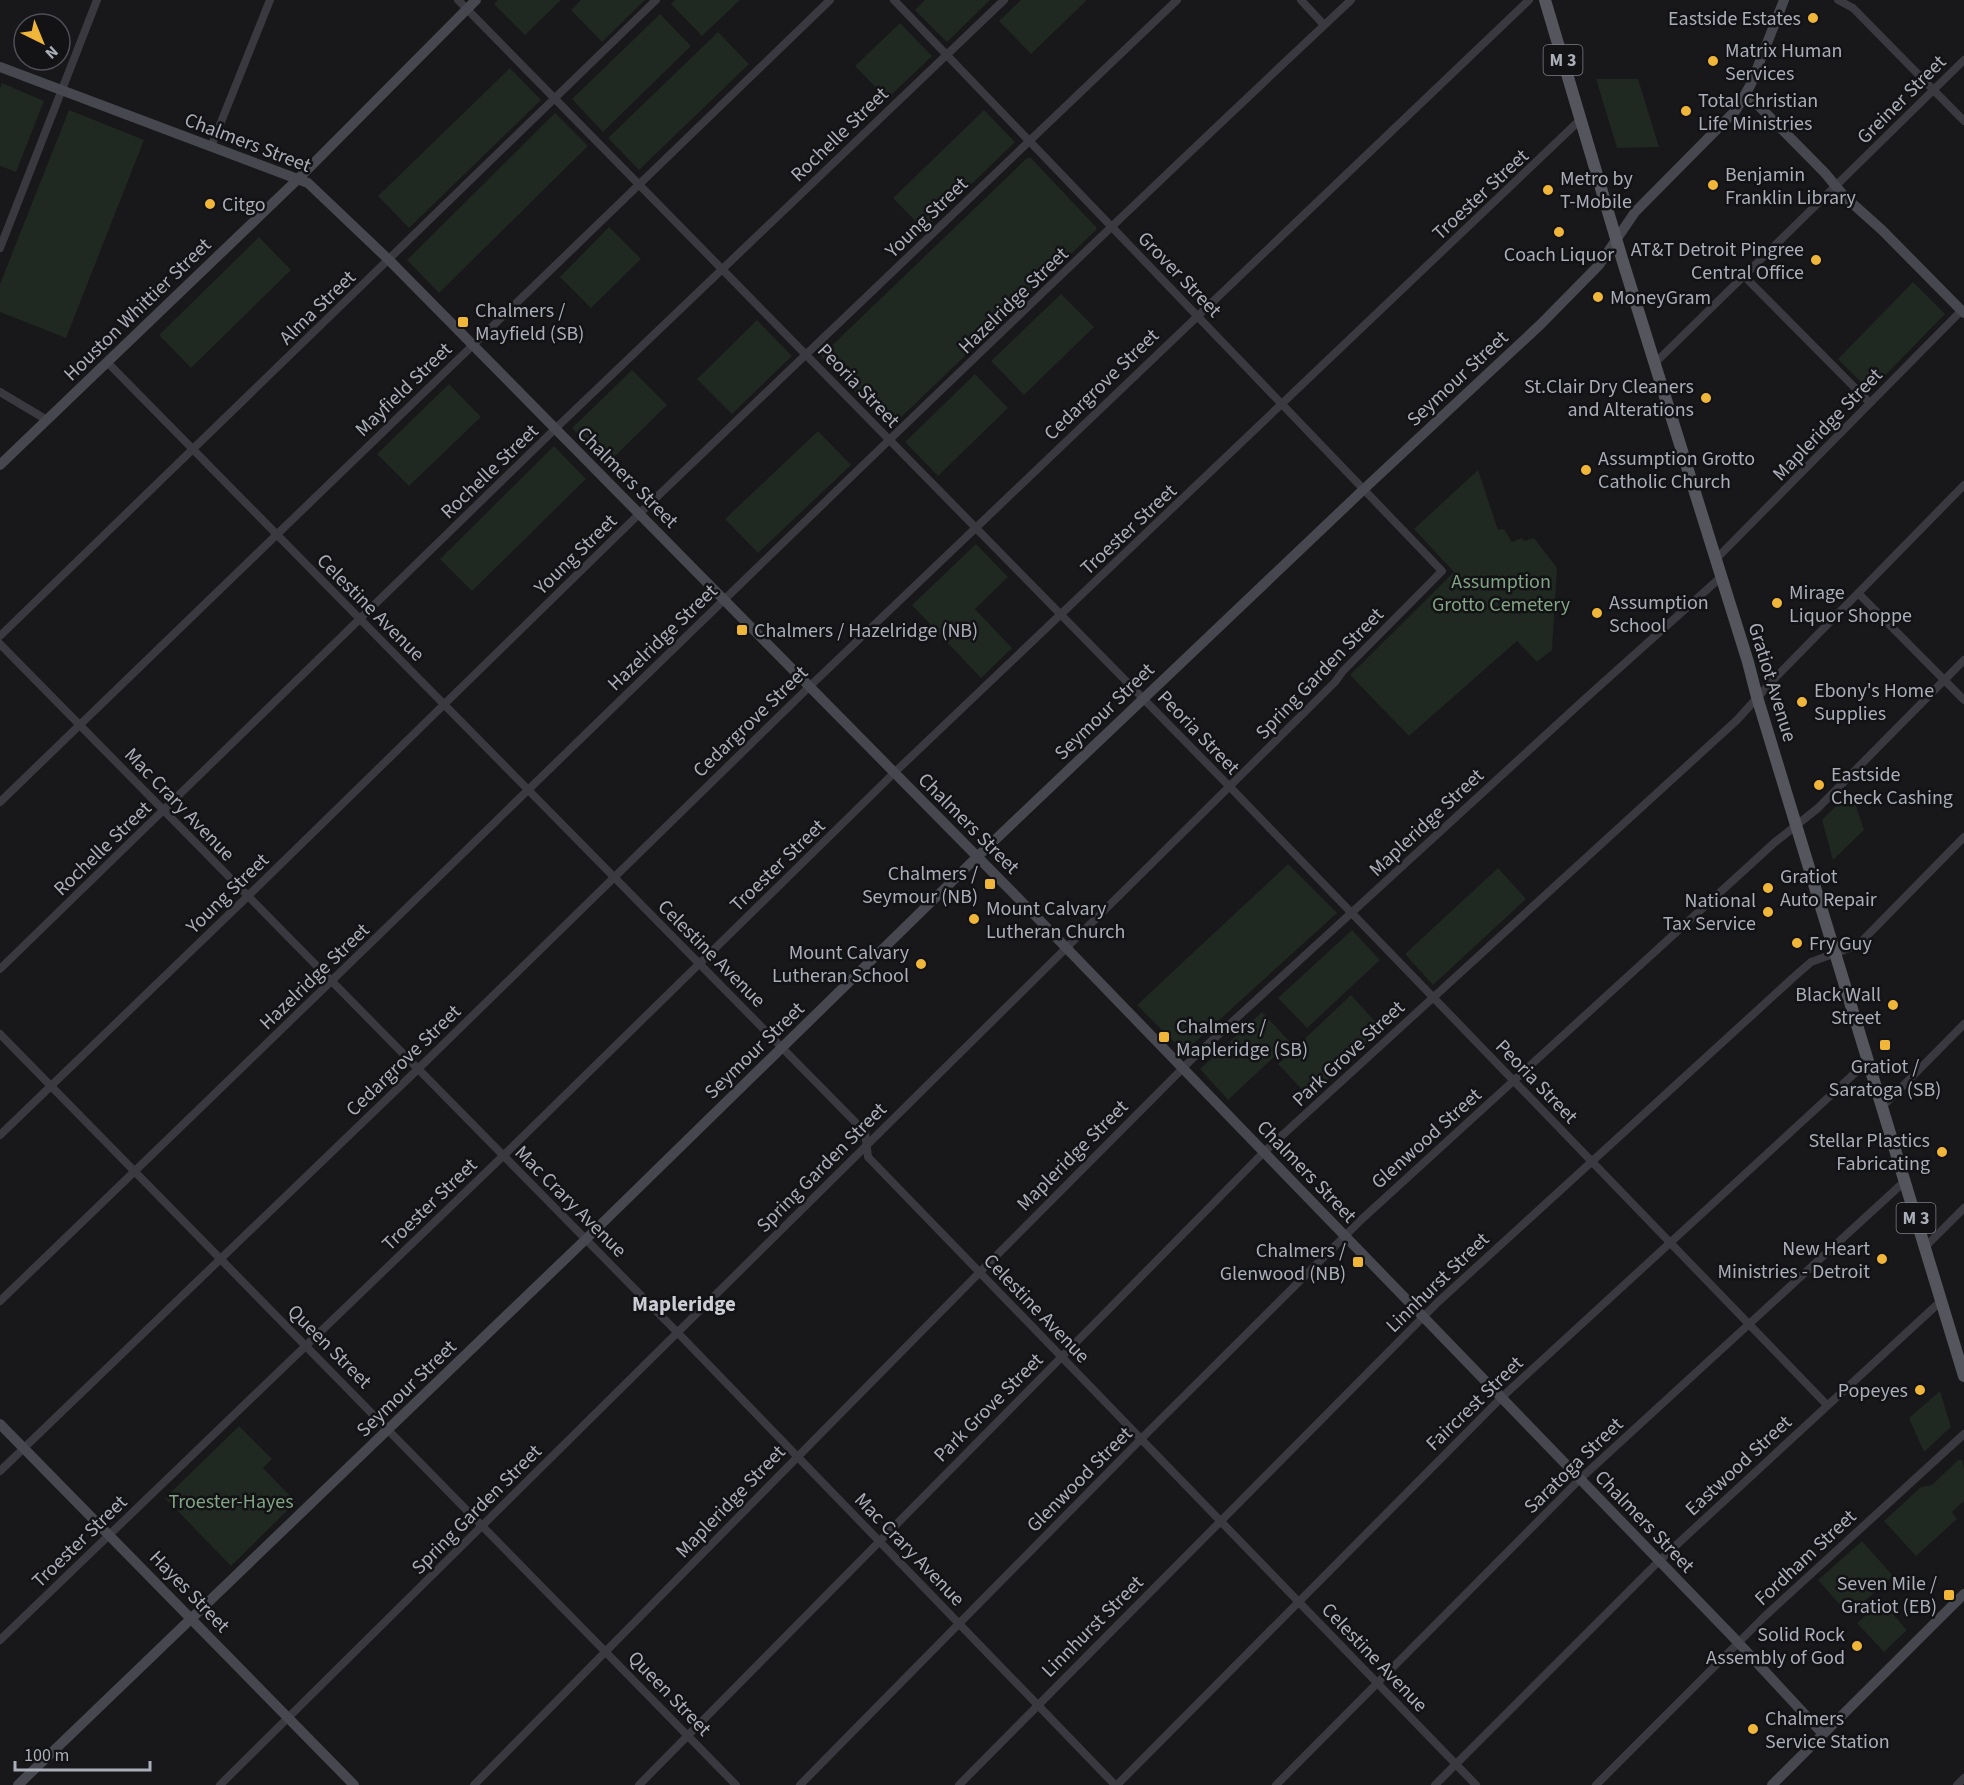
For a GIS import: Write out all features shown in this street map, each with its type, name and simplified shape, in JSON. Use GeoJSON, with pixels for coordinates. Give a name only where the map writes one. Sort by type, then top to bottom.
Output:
{"type":"FeatureCollection","features":[{"type":"Feature","properties":{"kind":"main road","name":"Gratiot Avenue"},"geometry":{"type":"LineString","coordinates":[[1545,0],[1964,1376]]}},
{"type":"Feature","properties":{"kind":"street"},"geometry":{"type":"LineString","coordinates":[[0,248],[97,0]]}},
{"type":"Feature","properties":{"kind":"street"},"geometry":{"type":"LineString","coordinates":[[211,147],[270,0]]}},
{"type":"Feature","properties":{"kind":"street","name":"Peoria Street"},"geometry":{"type":"LineString","coordinates":[[458,0],[1229,786],[1827,1405]]}},
{"type":"Feature","properties":{"kind":"street","name":"Houston Whittier Street"},"geometry":{"type":"LineString","coordinates":[[0,465],[298,179],[476,0]]}},
{"type":"Feature","properties":{"kind":"street","name":"Alma Street"},"geometry":{"type":"LineString","coordinates":[[0,636],[657,0]]}},
{"type":"Feature","properties":{"kind":"street","name":"Mayfield Street"},"geometry":{"type":"LineString","coordinates":[[0,802],[638,183],[830,0]]}},
{"type":"Feature","properties":{"kind":"street","name":"Grover Street"},"geometry":{"type":"LineString","coordinates":[[894,0],[1442,571]]}},
{"type":"Feature","properties":{"kind":"street","name":"Rochelle Street"},"geometry":{"type":"LineString","coordinates":[[0,969],[555,429],[1004,0]]}},
{"type":"Feature","properties":{"kind":"street","name":"Young Street"},"geometry":{"type":"LineString","coordinates":[[0,1135],[639,514],[1177,0]]}},
{"type":"Feature","properties":{"kind":"street"},"geometry":{"type":"LineString","coordinates":[[1300,0],[1324,25]]}},
{"type":"Feature","properties":{"kind":"street","name":"Hazelridge Street"},"geometry":{"type":"LineString","coordinates":[[0,1301],[332,982],[723,600],[1351,0]]}},
{"type":"Feature","properties":{"kind":"street","name":"Cedargrove Street"},"geometry":{"type":"LineString","coordinates":[[0,1471],[418,1069],[809,687],[1529,0]]}},
{"type":"Feature","properties":{"kind":"street","name":"Seymour Street"},"geometry":{"type":"LineString","coordinates":[[18,1785],[586,1239],[977,857],[1541,324],[1599,265],[1635,212],[1736,110],[1746,93],[1784,0]]}},
{"type":"Feature","properties":{"kind":"street"},"geometry":{"type":"LineString","coordinates":[[1838,0],[1853,8],[1964,121]]}},
{"type":"Feature","properties":{"kind":"street","name":"Greiner Street"},"geometry":{"type":"LineString","coordinates":[[1655,363],[1964,60]]}},
{"type":"Feature","properties":{"kind":"street","name":"Chalmers Street"},"geometry":{"type":"LineString","coordinates":[[0,67],[312,186],[389,260],[1066,948],[1738,1643],[1823,1734]]}},
{"type":"Feature","properties":{"kind":"street"},"geometry":{"type":"LineString","coordinates":[[1746,93],[1844,196],[1882,230],[1963,312]]}},
{"type":"Feature","properties":{"kind":"street","name":"Troester Street"},"geometry":{"type":"LineString","coordinates":[[0,1640],[503,1156],[894,773],[1581,120]]}},
{"type":"Feature","properties":{"kind":"street"},"geometry":{"type":"LineString","coordinates":[[1744,276],[1870,404]]}},
{"type":"Feature","properties":{"kind":"street","name":"Mapleridge Street"},"geometry":{"type":"LineString","coordinates":[[1715,560],[1963,312]]}},
{"type":"Feature","properties":{"kind":"street","name":"Celestine Avenue"},"geometry":{"type":"LineString","coordinates":[[107,362],[866,1132],[868,1157],[1476,1785]]}},
{"type":"Feature","properties":{"kind":"street"},"geometry":{"type":"LineString","coordinates":[[0,392],[47,420]]}},
{"type":"Feature","properties":{"kind":"street","name":"Park Grove Street"},"geometry":{"type":"LineString","coordinates":[[639,1785],[1264,1152],[1737,720],[1964,485]]}},
{"type":"Feature","properties":{"kind":"street","name":"Spring Garden Street"},"geometry":{"type":"LineString","coordinates":[[220,1785],[1335,682],[1343,671],[1442,571]]}},
{"type":"Feature","properties":{"kind":"street","name":"Mapleridge Street"},"geometry":{"type":"LineString","coordinates":[[474,1785],[1183,1068],[1721,577]]}},
{"type":"Feature","properties":{"kind":"street"},"geometry":{"type":"LineString","coordinates":[[1858,593],[1964,700]]}},
{"type":"Feature","properties":{"kind":"street","name":"Mac Crary Avenue"},"geometry":{"type":"LineString","coordinates":[[0,644],[677,1332],[1116,1785]]}},
{"type":"Feature","properties":{"kind":"street","name":"Glenwood Street"},"geometry":{"type":"LineString","coordinates":[[800,1785],[1344,1236],[1513,1080],[1796,825],[1818,808],[1964,660]]}},
{"type":"Feature","properties":{"kind":"street","name":"Linnhurst Street"},"geometry":{"type":"LineString","coordinates":[[959,1785],[1423,1317],[1811,962],[1858,945],[1964,837]]}},
{"type":"Feature","properties":{"kind":"street"},"geometry":{"type":"LineString","coordinates":[[1882,1107],[1964,1024]]}},
{"type":"Feature","properties":{"kind":"street","name":"Queen Street"},"geometry":{"type":"LineString","coordinates":[[0,1034],[735,1785]]}},
{"type":"Feature","properties":{"kind":"street","name":"Faircrest Street"},"geometry":{"type":"LineString","coordinates":[[1116,1785],[1501,1398],[1868,1061]]}},
{"type":"Feature","properties":{"kind":"street","name":"Saratoga Street"},"geometry":{"type":"LineString","coordinates":[[1276,1785],[1580,1479],[1905,1181]]}},
{"type":"Feature","properties":{"kind":"street"},"geometry":{"type":"LineString","coordinates":[[1925,1247],[1964,1208]]}},
{"type":"Feature","properties":{"kind":"street","name":"Eastwood Street"},"geometry":{"type":"LineString","coordinates":[[1435,1785],[1659,1561],[1941,1301]]}},
{"type":"Feature","properties":{"kind":"street","name":"Hayes Street"},"geometry":{"type":"LineString","coordinates":[[0,1424],[354,1785]]}},
{"type":"Feature","properties":{"kind":"street","name":"Fordham Street"},"geometry":{"type":"LineString","coordinates":[[1596,1785],[1738,1643],[1964,1434]]}},
{"type":"Feature","properties":{"kind":"street"},"geometry":{"type":"LineString","coordinates":[[1772,1785],[1964,1594]]}},
{"type":"Feature","properties":{"kind":"street"},"geometry":{"type":"LineString","coordinates":[[1957,1785],[1964,1778]]}},
{"type":"Feature","properties":{"kind":"green space"},"geometry":{"type":"Polygon","coordinates":[[[498,0],[561,0],[525,35],[494,4],[498,0]]]}},
{"type":"Feature","properties":{"kind":"green space"},"geometry":{"type":"Polygon","coordinates":[[[581,0],[645,0],[602,42],[571,10],[581,0]]]}},
{"type":"Feature","properties":{"kind":"green space"},"geometry":{"type":"Polygon","coordinates":[[[675,0],[740,0],[702,36],[671,4],[675,0]]]}},
{"type":"Feature","properties":{"kind":"green space"},"geometry":{"type":"Polygon","coordinates":[[[925,0],[990,0],[947,42],[915,10],[925,0]]]}},
{"type":"Feature","properties":{"kind":"green space"},"geometry":{"type":"Polygon","coordinates":[[[1021,0],[1087,0],[1031,54],[999,21],[1021,0]]]}},
{"type":"Feature","properties":{"kind":"green space"},"geometry":{"type":"Polygon","coordinates":[[[660,14],[691,46],[603,132],[572,99],[660,14]]]}},
{"type":"Feature","properties":{"kind":"green space"},"geometry":{"type":"Polygon","coordinates":[[[900,23],[932,56],[887,99],[855,66],[900,23]]]}},
{"type":"Feature","properties":{"kind":"green space"},"geometry":{"type":"Polygon","coordinates":[[[718,32],[749,64],[639,170],[608,138],[718,32]]]}},
{"type":"Feature","properties":{"kind":"green space"},"geometry":{"type":"Polygon","coordinates":[[[510,68],[541,100],[409,228],[378,196],[510,68]]]}},
{"type":"Feature","properties":{"kind":"green space"},"geometry":{"type":"Polygon","coordinates":[[[1596,79],[1638,79],[1659,147],[1617,148],[1596,79]]]}},
{"type":"Feature","properties":{"kind":"green space"},"geometry":{"type":"Polygon","coordinates":[[[2,83],[44,101],[16,172],[0,166],[0,88],[2,83]]]}},
{"type":"Feature","properties":{"kind":"green space"},"geometry":{"type":"Polygon","coordinates":[[[69,110],[144,140],[66,338],[0,312],[0,284],[69,110]]]}},
{"type":"Feature","properties":{"kind":"green space"},"geometry":{"type":"Polygon","coordinates":[[[984,110],[1015,142],[924,230],[893,198],[984,110]]]}},
{"type":"Feature","properties":{"kind":"green space"},"geometry":{"type":"Polygon","coordinates":[[[555,113],[588,146],[439,293],[407,260],[555,113]]]}},
{"type":"Feature","properties":{"kind":"green space"},"geometry":{"type":"Polygon","coordinates":[[[1027,158],[1031,158],[1096,227],[1096,230],[890,428],[821,356],[1027,158]]]}},
{"type":"Feature","properties":{"kind":"green space"},"geometry":{"type":"Polygon","coordinates":[[[609,227],[641,259],[591,308],[560,277],[609,227]]]}},
{"type":"Feature","properties":{"kind":"green space"},"geometry":{"type":"Polygon","coordinates":[[[259,237],[291,270],[191,368],[159,335],[259,237]]]}},
{"type":"Feature","properties":{"kind":"green space"},"geometry":{"type":"Polygon","coordinates":[[[1913,282],[1945,314],[1870,391],[1838,359],[1913,282]]]}},
{"type":"Feature","properties":{"kind":"green space"},"geometry":{"type":"Polygon","coordinates":[[[1061,294],[1094,327],[1024,395],[991,361],[1061,294]]]}},
{"type":"Feature","properties":{"kind":"green space"},"geometry":{"type":"Polygon","coordinates":[[[757,320],[792,356],[732,414],[697,379],[757,320]]]}},
{"type":"Feature","properties":{"kind":"green space"},"geometry":{"type":"Polygon","coordinates":[[[632,370],[667,405],[607,464],[572,428],[632,370]]]}},
{"type":"Feature","properties":{"kind":"green space"},"geometry":{"type":"Polygon","coordinates":[[[975,374],[1008,408],[938,476],[905,442],[975,374]]]}},
{"type":"Feature","properties":{"kind":"green space"},"geometry":{"type":"Polygon","coordinates":[[[449,384],[481,417],[409,486],[377,454],[449,384]]]}},
{"type":"Feature","properties":{"kind":"green space"},"geometry":{"type":"Polygon","coordinates":[[[818,431],[851,465],[758,553],[725,519],[818,431]]]}},
{"type":"Feature","properties":{"kind":"green space"},"geometry":{"type":"Polygon","coordinates":[[[554,446],[586,479],[472,591],[440,559],[554,446]]]}},
{"type":"Feature","properties":{"kind":"green space","name":"Assumption Grotto Cemetery"},"geometry":{"type":"Polygon","coordinates":[[[1478,470],[1498,530],[1504,529],[1512,542],[1522,538],[1524,541],[1534,538],[1557,568],[1552,650],[1537,662],[1517,641],[1409,736],[1350,675],[1454,572],[1414,529],[1478,470]]]}},
{"type":"Feature","properties":{"kind":"green space"},"geometry":{"type":"Polygon","coordinates":[[[976,544],[1008,577],[975,609],[1012,648],[981,678],[912,605],[976,544]]]}},
{"type":"Feature","properties":{"kind":"green space"},"geometry":{"type":"Polygon","coordinates":[[[1851,791],[1864,830],[1833,860],[1822,820],[1851,791]]]}},
{"type":"Feature","properties":{"kind":"green space"},"geometry":{"type":"Polygon","coordinates":[[[1288,864],[1337,913],[1184,1052],[1137,1005],[1288,864]]]}},
{"type":"Feature","properties":{"kind":"green space"},"geometry":{"type":"Polygon","coordinates":[[[1498,868],[1526,899],[1433,985],[1405,954],[1498,868]]]}},
{"type":"Feature","properties":{"kind":"green space"},"geometry":{"type":"Polygon","coordinates":[[[1352,930],[1380,960],[1307,1028],[1278,998],[1352,930]]]}},
{"type":"Feature","properties":{"kind":"green space"},"geometry":{"type":"Polygon","coordinates":[[[1351,995],[1382,1029],[1309,1097],[1278,1064],[1351,995]]]}},
{"type":"Feature","properties":{"kind":"green space"},"geometry":{"type":"Polygon","coordinates":[[[1262,1012],[1290,1042],[1228,1100],[1200,1069],[1262,1012]]]}},
{"type":"Feature","properties":{"kind":"green space"},"geometry":{"type":"Polygon","coordinates":[[[1940,1391],[1951,1427],[1924,1452],[1909,1418],[1940,1391]]]}},
{"type":"Feature","properties":{"kind":"green space","name":"Troester-Hayes"},"geometry":{"type":"Polygon","coordinates":[[[239,1426],[272,1459],[263,1468],[296,1502],[231,1566],[165,1498],[239,1426]]]}},
{"type":"Feature","properties":{"kind":"green space"},"geometry":{"type":"Polygon","coordinates":[[[1958,1460],[1962,1460],[1964,1468],[1964,1501],[1952,1512],[1957,1519],[1916,1556],[1884,1521],[1921,1487],[1932,1485],[1958,1460]]]}},
{"type":"Feature","properties":{"kind":"green space"},"geometry":{"type":"Polygon","coordinates":[[[1862,1541],[1893,1576],[1849,1615],[1818,1580],[1862,1541]]]}},
{"type":"Feature","properties":{"kind":"green space"},"geometry":{"type":"Polygon","coordinates":[[[1882,1602],[1907,1630],[1884,1652],[1857,1623],[1882,1602]]]}},
{"type":"Feature","properties":{"kind":"place","name":"Eastside Estates"},"geometry":{"type":"Point","coordinates":[1813,18]}},
{"type":"Feature","properties":{"kind":"place","name":"Matrix Human Services"},"geometry":{"type":"Point","coordinates":[1713,61]}},
{"type":"Feature","properties":{"kind":"place","name":"Total Christian Life Ministries"},"geometry":{"type":"Point","coordinates":[1686,111]}},
{"type":"Feature","properties":{"kind":"place","name":"Benjamin Franklin Library"},"geometry":{"type":"Point","coordinates":[1713,185]}},
{"type":"Feature","properties":{"kind":"place","name":"Metro by T-Mobile"},"geometry":{"type":"Point","coordinates":[1548,190]}},
{"type":"Feature","properties":{"kind":"place","name":"Citgo"},"geometry":{"type":"Point","coordinates":[210,204]}},
{"type":"Feature","properties":{"kind":"place","name":"Coach Liquor"},"geometry":{"type":"Point","coordinates":[1559,232]}},
{"type":"Feature","properties":{"kind":"place","name":"AT&T Detroit Pingree Central Office"},"geometry":{"type":"Point","coordinates":[1816,260]}},
{"type":"Feature","properties":{"kind":"place","name":"MoneyGram"},"geometry":{"type":"Point","coordinates":[1598,297]}},
{"type":"Feature","properties":{"kind":"place","name":"Chalmers / Mayfield (SB)"},"geometry":{"type":"Point","coordinates":[463,322]}},
{"type":"Feature","properties":{"kind":"place","name":"St.Clair Dry Cleaners and Alterations"},"geometry":{"type":"Point","coordinates":[1706,398]}},
{"type":"Feature","properties":{"kind":"place","name":"Assumption Grotto Catholic Church"},"geometry":{"type":"Point","coordinates":[1586,470]}},
{"type":"Feature","properties":{"kind":"place","name":"Mirage Liquor Shoppe"},"geometry":{"type":"Point","coordinates":[1777,603]}},
{"type":"Feature","properties":{"kind":"place","name":"Assumption School"},"geometry":{"type":"Point","coordinates":[1597,613]}},
{"type":"Feature","properties":{"kind":"place","name":"Chalmers / Hazelridge (NB)"},"geometry":{"type":"Point","coordinates":[742,630]}},
{"type":"Feature","properties":{"kind":"place","name":"Ebony's Home Supplies"},"geometry":{"type":"Point","coordinates":[1802,702]}},
{"type":"Feature","properties":{"kind":"place","name":"Eastside Check Cashing"},"geometry":{"type":"Point","coordinates":[1819,785]}},
{"type":"Feature","properties":{"kind":"place","name":"Chalmers / Seymour (NB)"},"geometry":{"type":"Point","coordinates":[990,884]}},
{"type":"Feature","properties":{"kind":"place","name":"Gratiot Auto Repair"},"geometry":{"type":"Point","coordinates":[1768,888]}},
{"type":"Feature","properties":{"kind":"place","name":"National Tax Service"},"geometry":{"type":"Point","coordinates":[1768,912]}},
{"type":"Feature","properties":{"kind":"place","name":"Mount Calvary Lutheran Church"},"geometry":{"type":"Point","coordinates":[974,919]}},
{"type":"Feature","properties":{"kind":"place","name":"Fry Guy"},"geometry":{"type":"Point","coordinates":[1797,943]}},
{"type":"Feature","properties":{"kind":"place","name":"Mount Calvary Lutheran School"},"geometry":{"type":"Point","coordinates":[921,964]}},
{"type":"Feature","properties":{"kind":"place","name":"Black Wall Street"},"geometry":{"type":"Point","coordinates":[1893,1005]}},
{"type":"Feature","properties":{"kind":"place","name":"Chalmers / Mapleridge (SB)"},"geometry":{"type":"Point","coordinates":[1164,1037]}},
{"type":"Feature","properties":{"kind":"place","name":"Gratiot / Saratoga (SB)"},"geometry":{"type":"Point","coordinates":[1885,1045]}},
{"type":"Feature","properties":{"kind":"place","name":"Stellar Plastics Fabricating"},"geometry":{"type":"Point","coordinates":[1942,1152]}},
{"type":"Feature","properties":{"kind":"place","name":"New Heart Ministries - Detroit"},"geometry":{"type":"Point","coordinates":[1882,1259]}},
{"type":"Feature","properties":{"kind":"place","name":"Chalmers / Glenwood (NB)"},"geometry":{"type":"Point","coordinates":[1358,1262]}},
{"type":"Feature","properties":{"kind":"place","name":"Popeyes"},"geometry":{"type":"Point","coordinates":[1920,1390]}},
{"type":"Feature","properties":{"kind":"place","name":"Seven Mile / Gratiot (EB)"},"geometry":{"type":"Point","coordinates":[1949,1595]}},
{"type":"Feature","properties":{"kind":"place","name":"Solid Rock Assembly of God"},"geometry":{"type":"Point","coordinates":[1857,1646]}},
{"type":"Feature","properties":{"kind":"place","name":"Chalmers Service Station"},"geometry":{"type":"Point","coordinates":[1753,1729]}},
{"type":"Feature","properties":{"kind":"district","name":"Mapleridge"},"geometry":{"type":"Point","coordinates":[684,1304]}}]}
